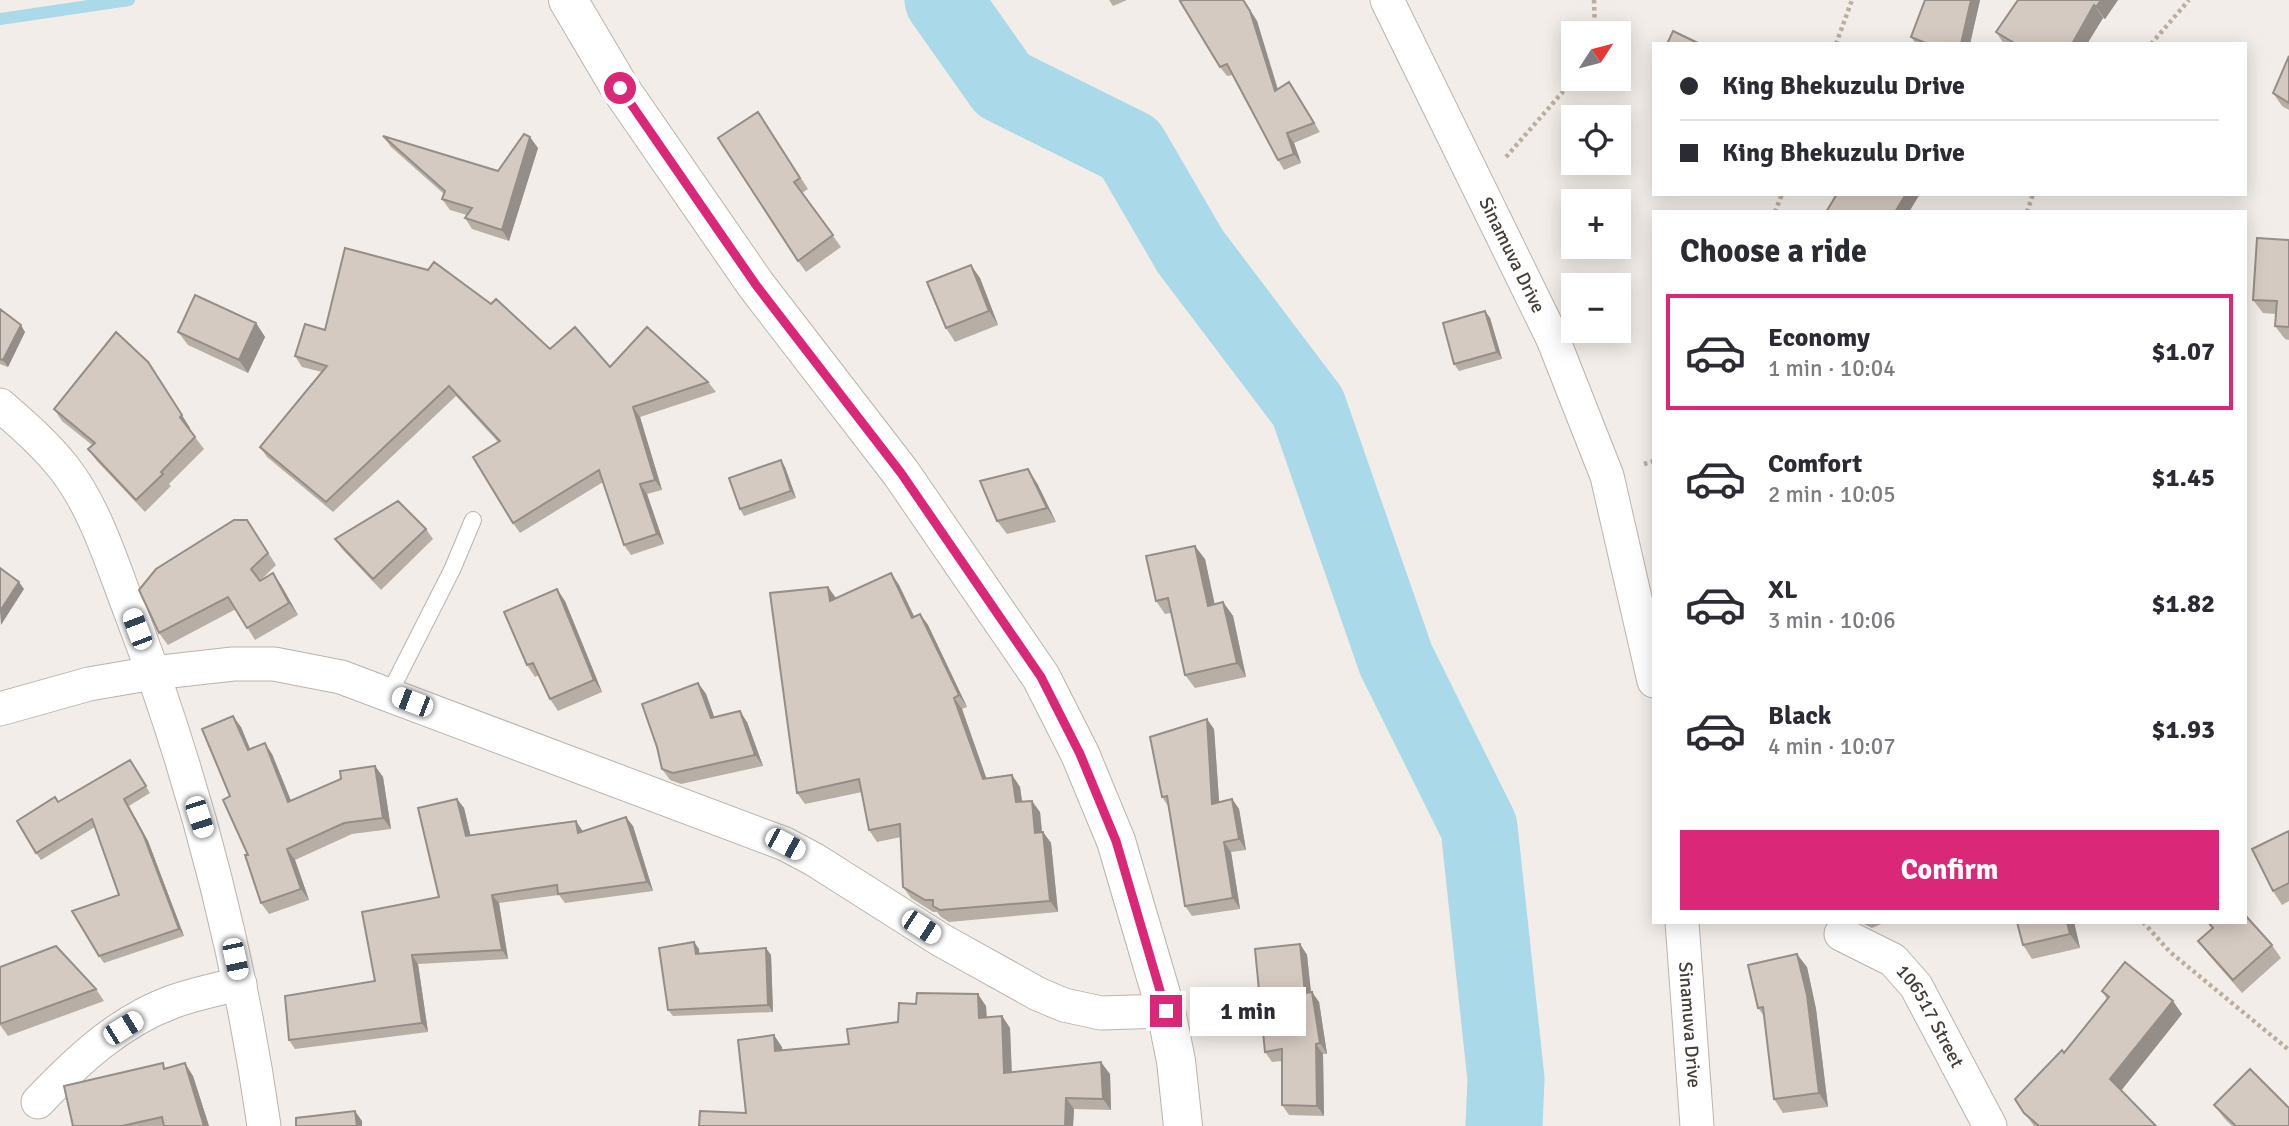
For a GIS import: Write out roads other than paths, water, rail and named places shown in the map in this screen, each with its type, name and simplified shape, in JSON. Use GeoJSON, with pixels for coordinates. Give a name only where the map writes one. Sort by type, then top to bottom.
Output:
{"type":"FeatureCollection","features":[{"type":"Feature","properties":{"kind":"street"},"geometry":{"type":"LineString","coordinates":[[568,0],[620,88],[756,285],[901,473],[1041,677],[1080,754],[1116,841],[1166,1011],[1176,1061],[1183,1126]]}},
{"type":"Feature","properties":{"kind":"street","name":"Sinamuva Drive"},"geometry":{"type":"LineString","coordinates":[[1387,0],[1553,339],[1607,476],[1652,672]]}},
{"type":"Feature","properties":{"kind":"street"},"geometry":{"type":"LineString","coordinates":[[0,405],[64,467],[80,492],[115,573],[153,673],[206,839],[240,984],[264,1126]]}},
{"type":"Feature","properties":{"kind":"street"},"geometry":{"type":"LineString","coordinates":[[0,709],[89,684],[233,664],[274,664],[341,677],[785,844],[1001,975],[1064,1005],[1101,1013],[1166,1011]]}},
{"type":"Feature","properties":{"kind":"street","name":"Sinamuva Drive"},"geometry":{"type":"LineString","coordinates":[[1682,924],[1697,1126]]}},
{"type":"Feature","properties":{"kind":"street","name":"106517 Street"},"geometry":{"type":"LineString","coordinates":[[1841,934],[1893,960],[1916,986],[1990,1126]]}},
{"type":"Feature","properties":{"kind":"street"},"geometry":{"type":"LineString","coordinates":[[38,1102],[73,1065],[108,1037],[138,1019],[171,1002],[240,984]]}},
{"type":"Feature","properties":{"kind":"lane"},"geometry":{"type":"LineString","coordinates":[[388,694],[452,570],[474,520]]}},
{"type":"Feature","properties":{"kind":"waterway"},"geometry":{"type":"LineString","coordinates":[[0,19],[129,0]]}},
{"type":"Feature","properties":{"kind":"waterway"},"geometry":{"type":"LineString","coordinates":[[943,0],[1003,85],[1130,148],[1190,251],[1308,407],[1396,660],[1479,827],[1506,1079],[1504,1126]]}}]}
